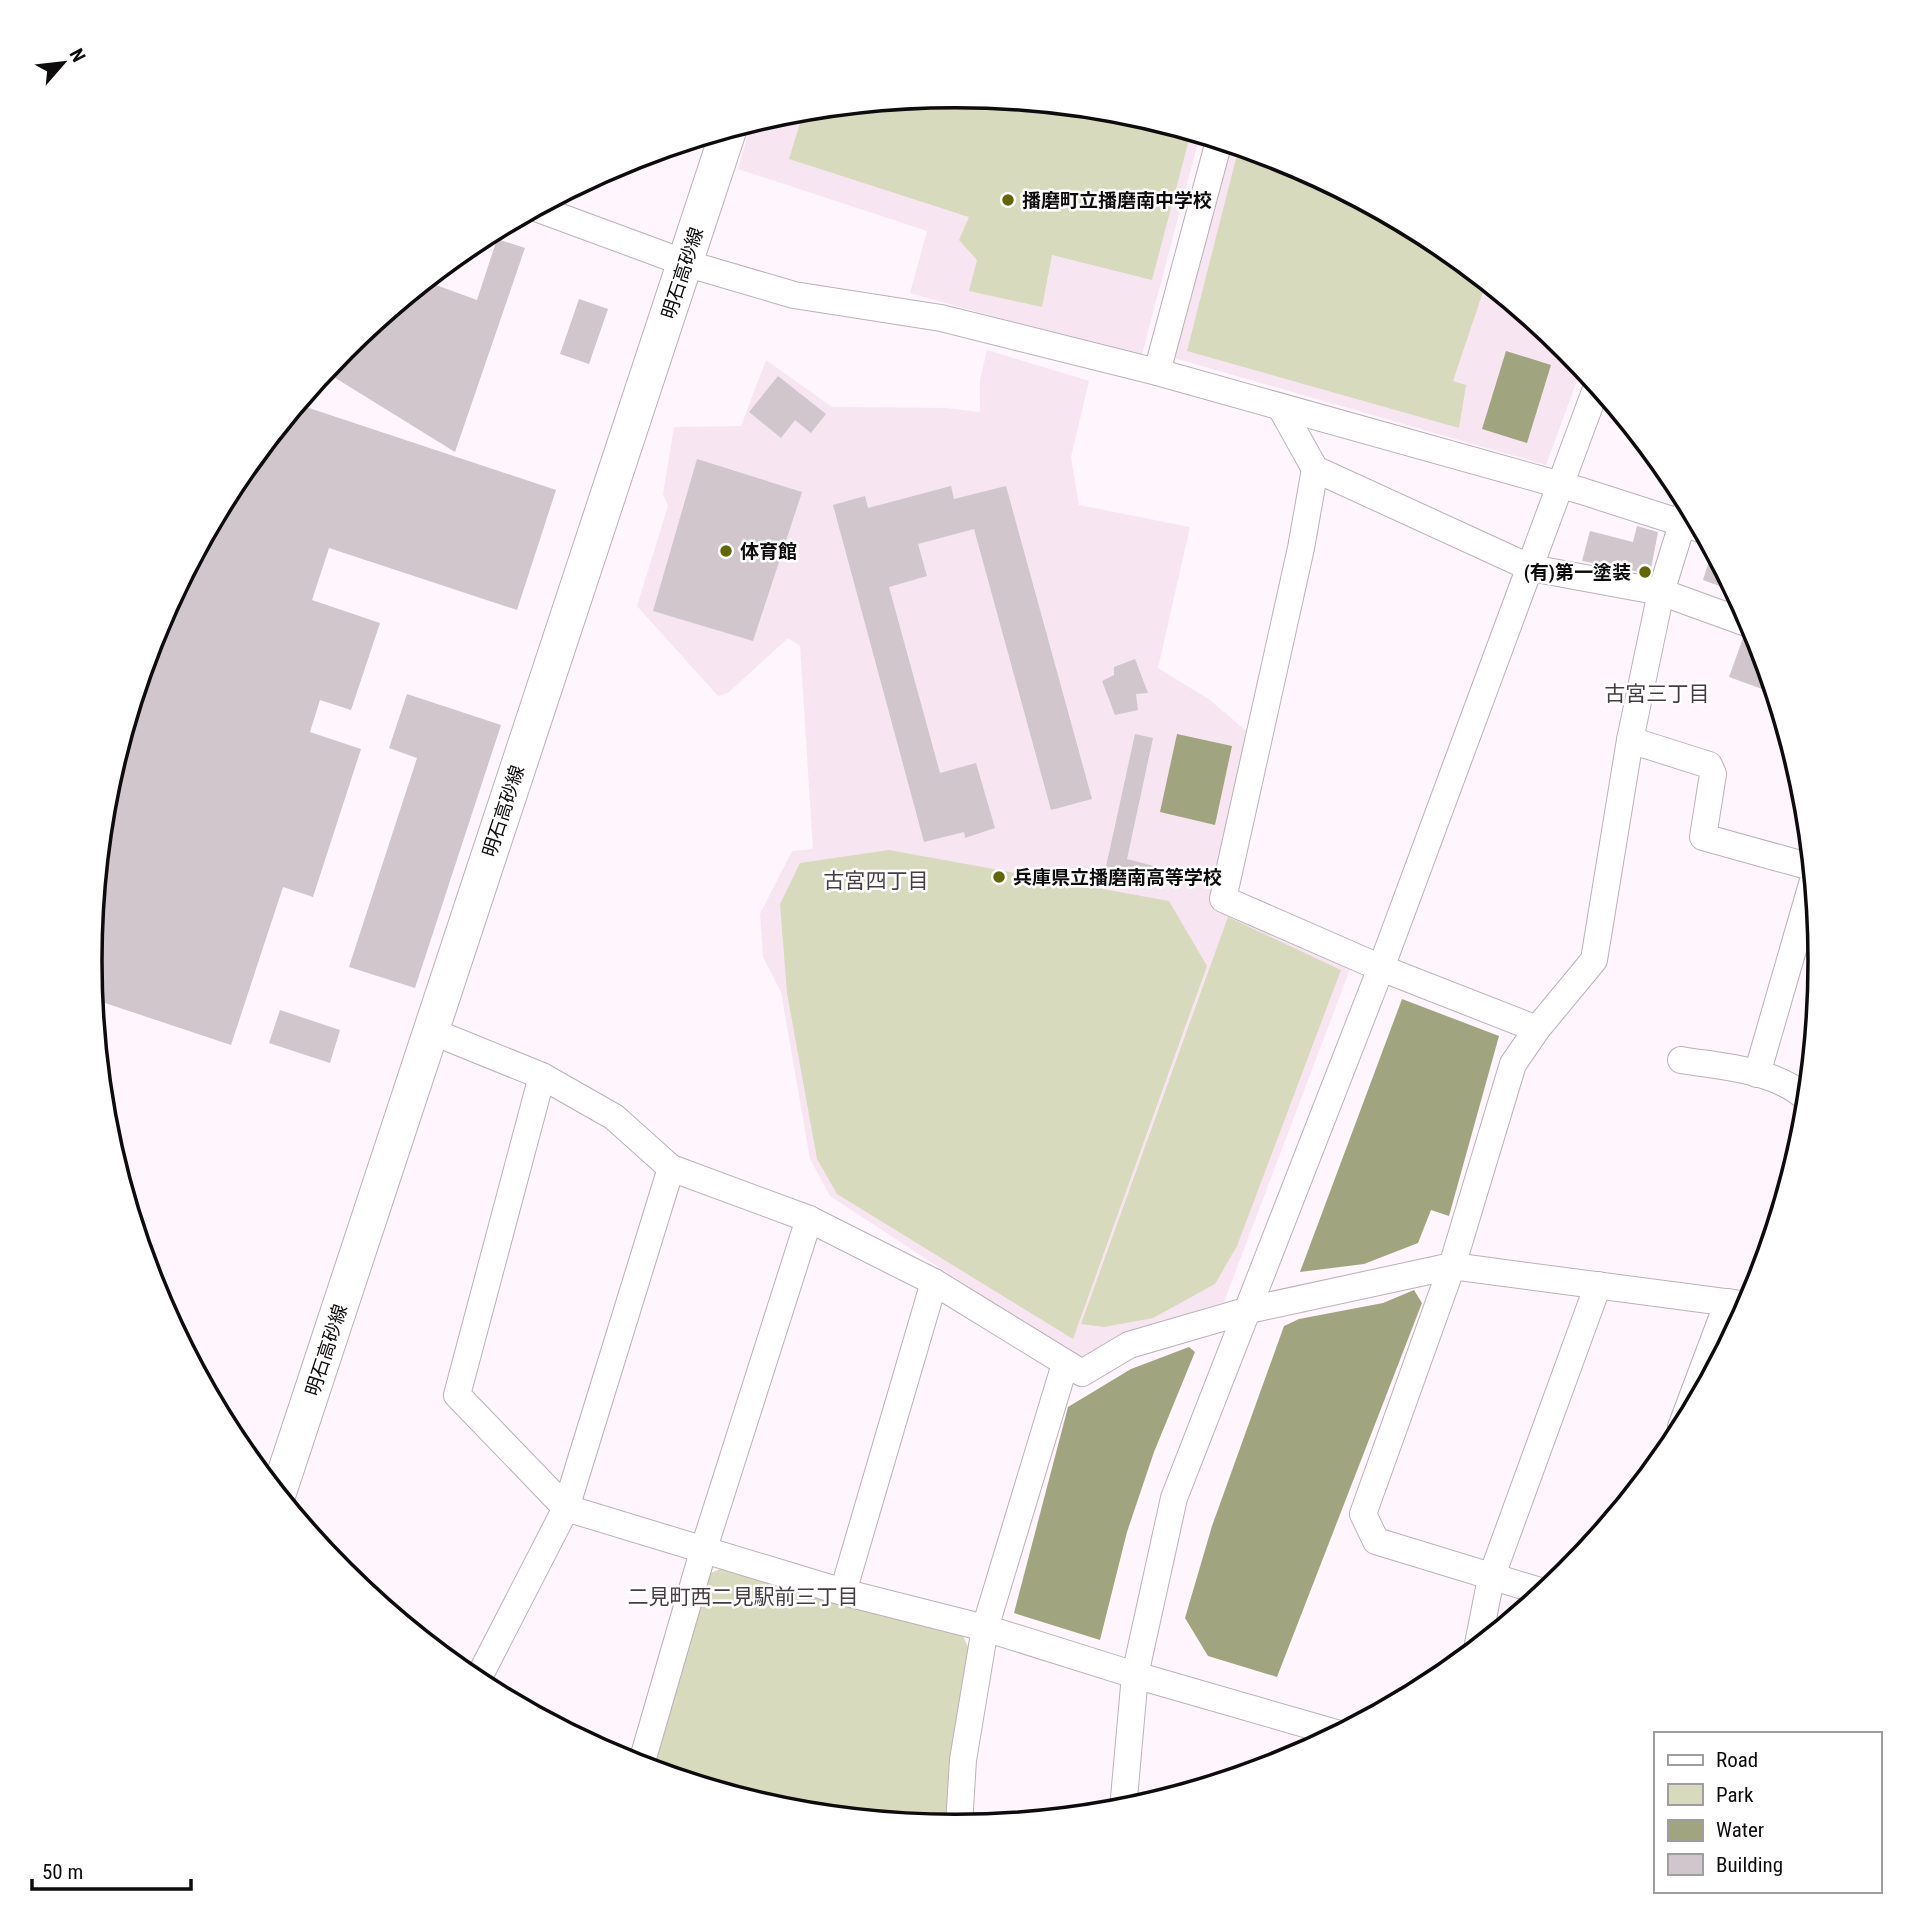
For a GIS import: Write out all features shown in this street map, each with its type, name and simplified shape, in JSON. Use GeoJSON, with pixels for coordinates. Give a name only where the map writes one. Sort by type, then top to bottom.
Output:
{"type":"FeatureCollection","features":[{"type":"Feature","properties":{"kind":"main road","name":"明石高砂線"},"geometry":{"type":"LineString","coordinates":[[281,1484],[726,140]]}},
{"type":"Feature","properties":{"kind":"street"},"geometry":{"type":"LineString","coordinates":[[1157,372],[1217,149]]}},
{"type":"Feature","properties":{"kind":"street"},"geometry":{"type":"LineString","coordinates":[[546,212],[685,263],[794,295],[941,318],[1157,372],[1559,486],[1683,517]]}},
{"type":"Feature","properties":{"kind":"street"},"geometry":{"type":"LineString","coordinates":[[1124,1796],[1135,1675],[1174,1498],[1250,1310],[1381,968],[1593,395]]}},
{"type":"Feature","properties":{"kind":"street"},"geometry":{"type":"LineString","coordinates":[[1281,408],[1315,469],[1531,568],[1661,592],[1736,619]]}},
{"type":"Feature","properties":{"kind":"street"},"geometry":{"type":"LineString","coordinates":[[1315,469],[1223,899],[1381,968],[1537,1029]]}},
{"type":"Feature","properties":{"kind":"street"},"geometry":{"type":"LineString","coordinates":[[1531,1589],[1376,1541],[1363,1514],[1451,1266],[1513,1064],[1537,1029],[1594,960],[1630,740],[1661,592],[1688,525]]}},
{"type":"Feature","properties":{"kind":"street"},"geometry":{"type":"LineString","coordinates":[[1630,740],[1709,765],[1713,774],[1703,837],[1802,864]]}},
{"type":"Feature","properties":{"kind":"street"},"geometry":{"type":"LineString","coordinates":[[1757,1074],[1806,905]]}},
{"type":"Feature","properties":{"kind":"street"},"geometry":{"type":"LineString","coordinates":[[431,1031],[542,1076],[614,1117],[671,1168],[809,1219],[934,1282],[1082,1373],[1129,1345],[1250,1310],[1451,1266],[1735,1304]]}},
{"type":"Feature","properties":{"kind":"street"},"geometry":{"type":"LineString","coordinates":[[1681,1060],[1757,1074],[1791,1085],[1797,1090]]}},
{"type":"Feature","properties":{"kind":"street"},"geometry":{"type":"LineString","coordinates":[[542,1076],[457,1395],[566,1508],[843,1592],[985,1628],[1324,1730]]}},
{"type":"Feature","properties":{"kind":"street"},"geometry":{"type":"LineString","coordinates":[[482,1671],[566,1508],[671,1168]]}},
{"type":"Feature","properties":{"kind":"street"},"geometry":{"type":"LineString","coordinates":[[644,1755],[704,1548],[809,1219]]}},
{"type":"Feature","properties":{"kind":"street"},"geometry":{"type":"LineString","coordinates":[[843,1592],[934,1282]]}},
{"type":"Feature","properties":{"kind":"street"},"geometry":{"type":"LineString","coordinates":[[1480,1632],[1491,1578],[1598,1285]]}},
{"type":"Feature","properties":{"kind":"street"},"geometry":{"type":"LineString","coordinates":[[960,1814],[963,1760],[985,1628],[1065,1364]]}},
{"type":"Feature","properties":{"kind":"shaded area","name":"播磨町立播磨南中学校"},"geometry":{"type":"Polygon","coordinates":[[[899,109],[1010,109],[1066,115],[1121,124],[1198,144],[1141,358],[910,293],[927,231],[738,169],[749,133],[843,115],[899,109]]]}},
{"type":"Feature","properties":{"kind":"shaded area","name":"播磨町立播磨南中学校"},"geometry":{"type":"Polygon","coordinates":[[[1227,152],[1281,172],[1332,195],[1428,251],[1517,319],[1578,378],[1546,465],[1174,358],[1227,152]]]}},
{"type":"Feature","properties":{"kind":"shaded area","name":"兵庫県立播磨南高等学校"},"geometry":{"type":"Polygon","coordinates":[[[987,350],[1089,381],[1071,457],[1079,505],[1190,527],[1158,668],[1210,700],[1251,735],[1215,904],[1352,964],[1224,1302],[1131,1332],[1082,1361],[830,1196],[810,1159],[781,992],[763,957],[760,914],[792,851],[813,849],[800,646],[788,638],[728,693],[718,696],[637,606],[668,506],[663,494],[674,427],[741,426],[766,360],[832,407],[946,408],[980,412],[980,380],[987,350]]]}},
{"type":"Feature","properties":{"kind":"green space","name":"播磨町立播磨南中学校"},"geometry":{"type":"Polygon","coordinates":[[[899,109],[1010,109],[1066,115],[1121,124],[1189,141],[1152,280],[1052,255],[1042,307],[969,291],[977,260],[959,240],[969,217],[789,159],[800,122],[899,109]]]}},
{"type":"Feature","properties":{"kind":"green space","name":"播磨町立播磨南中学校"},"geometry":{"type":"Polygon","coordinates":[[[1237,156],[1332,195],[1428,251],[1483,291],[1453,381],[1466,385],[1459,428],[1187,351],[1237,156]]]}},
{"type":"Feature","properties":{"kind":"green space"},"geometry":{"type":"Polygon","coordinates":[[[889,850],[1169,901],[1207,966],[1073,1339],[837,1194],[817,1159],[787,993],[780,904],[800,863],[889,850]]]}},
{"type":"Feature","properties":{"kind":"green space"},"geometry":{"type":"Polygon","coordinates":[[[1228,917],[1341,970],[1237,1246],[1215,1284],[1153,1318],[1104,1327],[1081,1324],[1228,917]]]}},
{"type":"Feature","properties":{"kind":"green space"},"geometry":{"type":"Polygon","coordinates":[[[722,1568],[961,1632],[970,1651],[950,1814],[899,1812],[788,1797],[734,1784],[654,1758],[711,1573],[722,1568]]]}},
{"type":"Feature","properties":{"kind":"water"},"geometry":{"type":"Polygon","coordinates":[[[1506,351],[1551,365],[1527,443],[1482,429],[1506,351]]]}},
{"type":"Feature","properties":{"kind":"water"},"geometry":{"type":"Polygon","coordinates":[[[1177,734],[1232,746],[1215,825],[1160,812],[1177,734]]]}},
{"type":"Feature","properties":{"kind":"water"},"geometry":{"type":"Polygon","coordinates":[[[1402,999],[1499,1036],[1449,1216],[1431,1210],[1418,1243],[1364,1264],[1300,1272],[1402,999]]]}},
{"type":"Feature","properties":{"kind":"water"},"geometry":{"type":"Polygon","coordinates":[[[1414,1290],[1422,1303],[1277,1677],[1208,1656],[1185,1618],[1212,1526],[1284,1326],[1299,1319],[1383,1303],[1414,1290]]]}},
{"type":"Feature","properties":{"kind":"water"},"geometry":{"type":"Polygon","coordinates":[[[1189,1347],[1195,1352],[1154,1452],[1127,1532],[1100,1640],[1014,1613],[1068,1407],[1131,1369],[1189,1347]]]}},
{"type":"Feature","properties":{"kind":"building"},"geometry":{"type":"Polygon","coordinates":[[[499,240],[525,248],[455,452],[333,377],[392,319],[434,284],[477,300],[496,242],[499,240]]]}},
{"type":"Feature","properties":{"kind":"building"},"geometry":{"type":"Polygon","coordinates":[[[579,299],[608,309],[589,364],[560,354],[579,299]]]}},
{"type":"Feature","properties":{"kind":"building"},"geometry":{"type":"Polygon","coordinates":[[[778,376],[826,414],[811,433],[795,420],[781,438],[749,412],[778,376]]]}},
{"type":"Feature","properties":{"kind":"building"},"geometry":{"type":"Polygon","coordinates":[[[306,407],[556,490],[517,610],[329,548],[312,600],[380,623],[351,710],[320,700],[310,732],[361,749],[313,897],[283,887],[231,1045],[103,1002],[103,905],[109,849],[131,740],[166,634],[189,583],[216,534],[245,487],[306,407]]]}},
{"type":"Feature","properties":{"kind":"building","name":"体育館"},"geometry":{"type":"Polygon","coordinates":[[[697,459],[802,492],[753,641],[653,611],[697,459]]]}},
{"type":"Feature","properties":{"kind":"building"},"geometry":{"type":"Polygon","coordinates":[[[951,486],[954,499],[1006,486],[1092,799],[1051,810],[974,529],[918,544],[927,576],[889,587],[940,773],[976,763],[995,828],[965,838],[964,832],[924,842],[833,505],[865,496],[868,508],[951,486]]]}},
{"type":"Feature","properties":{"kind":"building"},"geometry":{"type":"Polygon","coordinates":[[[1637,526],[1658,532],[1650,574],[1582,561],[1590,531],[1633,542],[1637,526]]]}},
{"type":"Feature","properties":{"kind":"building"},"geometry":{"type":"Polygon","coordinates":[[[1709,562],[1722,587],[1703,580],[1709,562]]]}},
{"type":"Feature","properties":{"kind":"building"},"geometry":{"type":"Polygon","coordinates":[[[1743,638],[1745,638],[1763,689],[1729,677],[1743,638]]]}},
{"type":"Feature","properties":{"kind":"building"},"geometry":{"type":"Polygon","coordinates":[[[1135,659],[1148,693],[1136,694],[1138,710],[1115,715],[1102,681],[1114,675],[1114,667],[1135,659]]]}},
{"type":"Feature","properties":{"kind":"building"},"geometry":{"type":"Polygon","coordinates":[[[407,694],[501,725],[415,988],[349,967],[417,758],[389,748],[407,694]]]}},
{"type":"Feature","properties":{"kind":"building"},"geometry":{"type":"Polygon","coordinates":[[[1135,734],[1153,738],[1127,859],[1154,866],[1148,888],[1104,876],[1135,734]]]}},
{"type":"Feature","properties":{"kind":"building"},"geometry":{"type":"Polygon","coordinates":[[[280,1010],[340,1030],[330,1063],[269,1043],[280,1010]]]}},
{"type":"Feature","properties":{"kind":"place","name":"播磨町立播磨南中学校"},"geometry":{"type":"Point","coordinates":[1008,200]}},
{"type":"Feature","properties":{"kind":"place","name":"体育館"},"geometry":{"type":"Point","coordinates":[726,551]}},
{"type":"Feature","properties":{"kind":"place","name":"(有)第一塗装"},"geometry":{"type":"Point","coordinates":[1645,572]}},
{"type":"Feature","properties":{"kind":"place","name":"兵庫県立播磨南高等学校"},"geometry":{"type":"Point","coordinates":[999,877]}},
{"type":"Feature","properties":{"kind":"district","name":"古宮三丁目"},"geometry":{"type":"Point","coordinates":[1657,694]}},
{"type":"Feature","properties":{"kind":"district","name":"古宮四丁目"},"geometry":{"type":"Point","coordinates":[876,881]}},
{"type":"Feature","properties":{"kind":"district","name":"二見町西二見駅前三丁目"},"geometry":{"type":"Point","coordinates":[743,1597]}}]}
